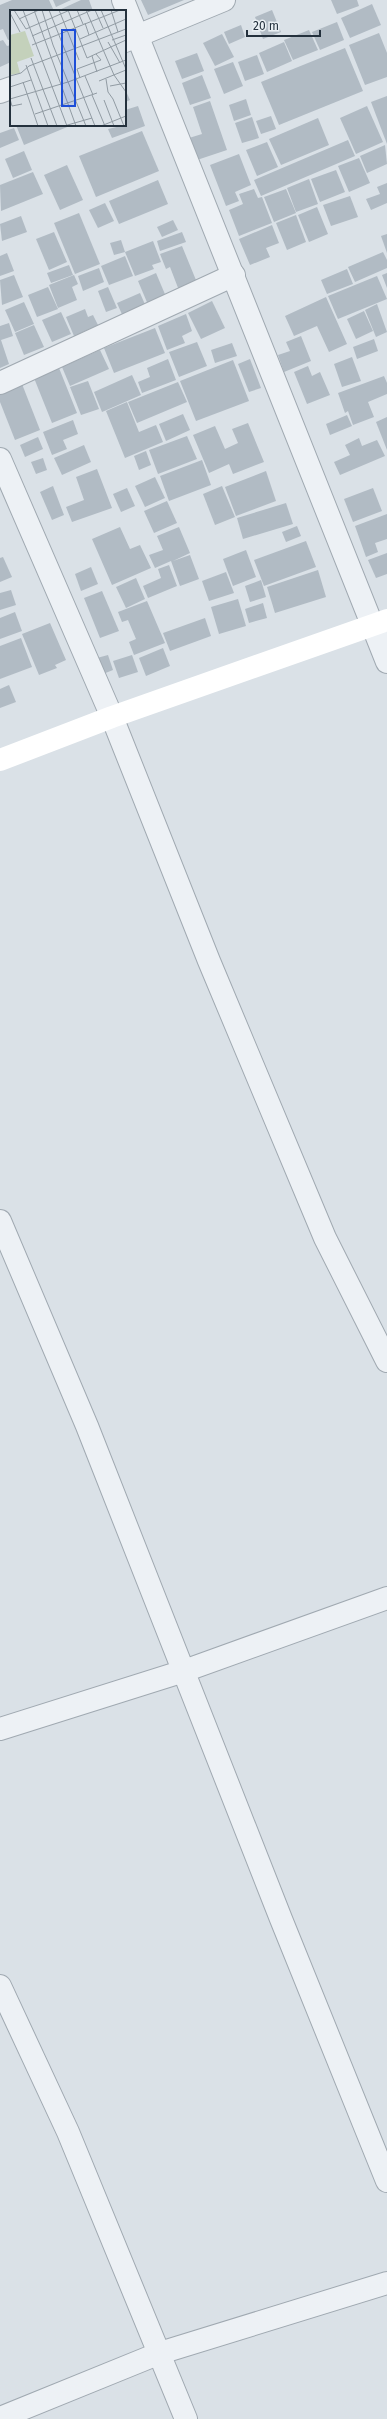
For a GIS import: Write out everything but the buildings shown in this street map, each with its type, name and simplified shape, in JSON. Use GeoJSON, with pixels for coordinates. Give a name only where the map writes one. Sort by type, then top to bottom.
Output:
{"type":"FeatureCollection","features":[{"type":"Feature","properties":{"kind":"street"},"geometry":{"type":"LineString","coordinates":[[123,0],[125,10]]}},
{"type":"Feature","properties":{"kind":"street"},"geometry":{"type":"LineString","coordinates":[[131,39],[224,0]]}},
{"type":"Feature","properties":{"kind":"street"},"geometry":{"type":"LineString","coordinates":[[126,15],[131,39],[234,275],[380,623],[387,662]]}},
{"type":"Feature","properties":{"kind":"street"},"geometry":{"type":"LineString","coordinates":[[0,92],[10,88]]}},
{"type":"Feature","properties":{"kind":"street"},"geometry":{"type":"LineString","coordinates":[[0,383],[234,275]]}},
{"type":"Feature","properties":{"kind":"street"},"geometry":{"type":"LineString","coordinates":[[0,459],[112,717],[209,961],[325,1238],[387,1361]]}},
{"type":"Feature","properties":{"kind":"street"},"geometry":{"type":"LineString","coordinates":[[0,760],[112,717],[380,623]]}},
{"type":"Feature","properties":{"kind":"street"},"geometry":{"type":"LineString","coordinates":[[0,1221],[87,1426],[387,2181]]}},
{"type":"Feature","properties":{"kind":"street"},"geometry":{"type":"LineString","coordinates":[[0,1729],[184,1671],[387,1598]]}},
{"type":"Feature","properties":{"kind":"street"},"geometry":{"type":"LineString","coordinates":[[0,1986],[68,2132],[186,2419]]}},
{"type":"Feature","properties":{"kind":"street"},"geometry":{"type":"LineString","coordinates":[[0,2418],[160,2353],[387,2283]]}}]}
